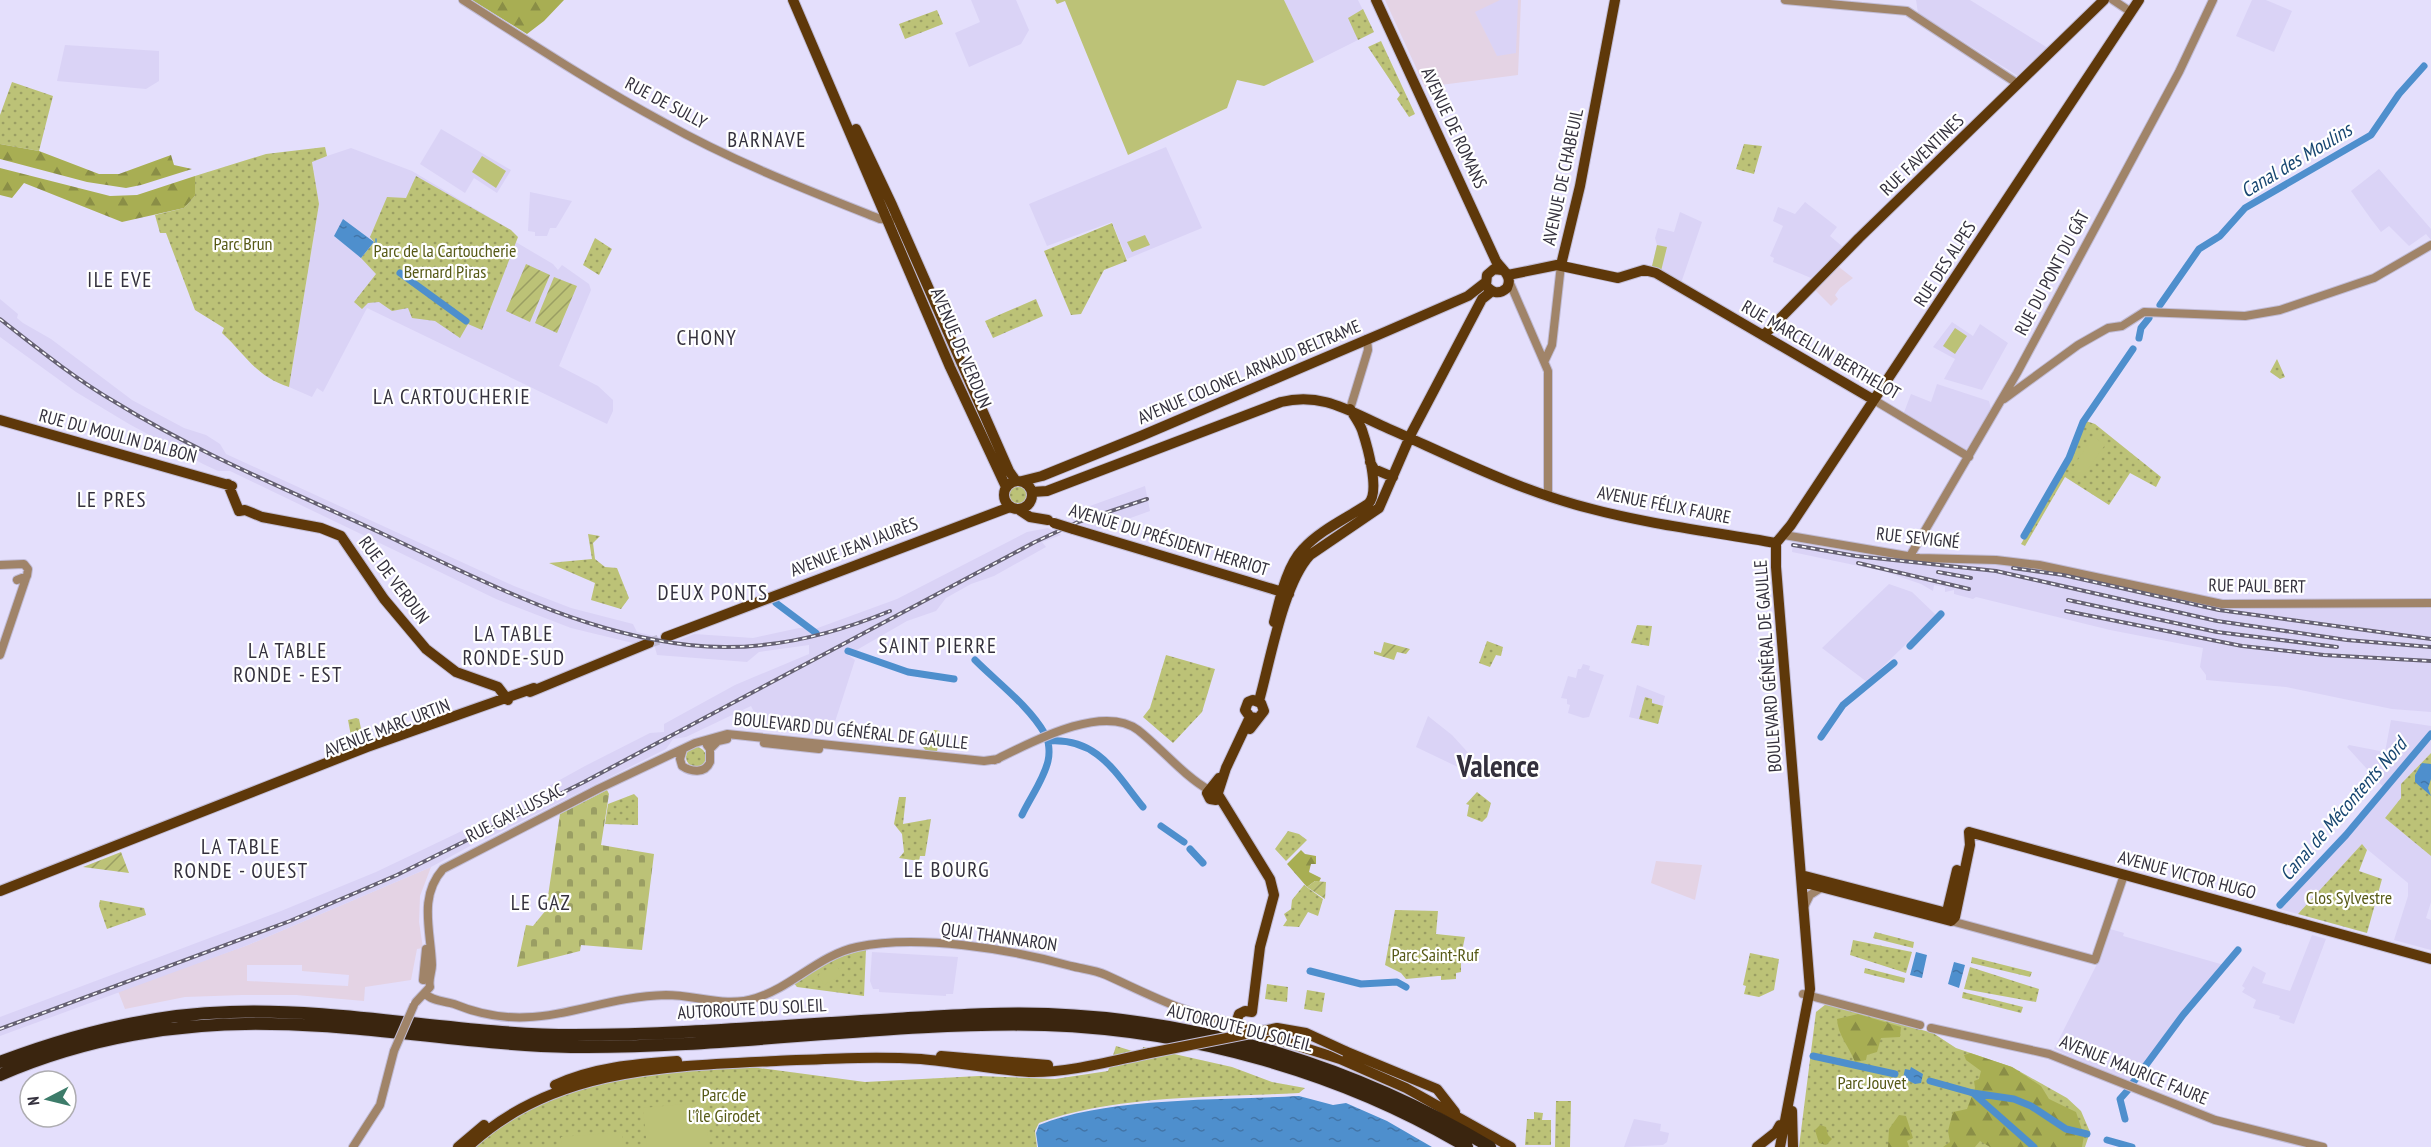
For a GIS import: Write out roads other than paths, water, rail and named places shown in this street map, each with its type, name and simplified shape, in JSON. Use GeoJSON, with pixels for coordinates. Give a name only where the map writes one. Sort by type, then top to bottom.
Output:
{"type":"FeatureCollection","features":[{"type":"Feature","properties":{"kind":"highway","name":"AUTOROUTE DU SOLEIL"},"geometry":{"type":"LineString","coordinates":[[0,1062],[88,1032],[135,1022],[230,1012],[308,1014],[493,1031],[571,1035],[986,1014],[1098,1017],[1188,1031],[1310,1063],[1413,1105],[1490,1147]]}},
{"type":"Feature","properties":{"kind":"highway","name":"AUTOROUTE DU SOLEIL"},"geometry":{"type":"LineString","coordinates":[[0,1075],[92,1044],[176,1028],[231,1024],[276,1024],[492,1043],[572,1047],[1044,1025],[1136,1034],[1247,1057],[1361,1095],[1467,1147]]}},
{"type":"Feature","properties":{"kind":"main road","name":"AVENUE DE VERDUN"},"geometry":{"type":"LineString","coordinates":[[793,0],[1004,492],[1014,508]]}},
{"type":"Feature","properties":{"kind":"main road","name":"AVENUE DE VERDUN"},"geometry":{"type":"LineString","coordinates":[[800,0],[974,394],[982,405],[1009,471],[1018,481],[1028,485],[1031,497]]}},
{"type":"Feature","properties":{"kind":"main road","name":"AVENUE DE ROMANS"},"geometry":{"type":"LineString","coordinates":[[1369,0],[1465,205],[1506,275]]}},
{"type":"Feature","properties":{"kind":"main road","name":"AVENUE DE ROMANS"},"geometry":{"type":"LineString","coordinates":[[1376,0],[1506,275]]}},
{"type":"Feature","properties":{"kind":"main road","name":"AVENUE DE CHABEUIL"},"geometry":{"type":"LineString","coordinates":[[1561,266],[1580,186],[1616,0]]}},
{"type":"Feature","properties":{"kind":"main road","name":"RUE FAVENTINES"},"geometry":{"type":"LineString","coordinates":[[1764,335],[1859,238],[2104,0]]}},
{"type":"Feature","properties":{"kind":"main road","name":"RUE DES ALPES"},"geometry":{"type":"LineString","coordinates":[[1780,539],[2139,0]]}},
{"type":"Feature","properties":{"kind":"main road"},"geometry":{"type":"LineString","coordinates":[[1285,593],[1310,555],[1375,512],[1410,438],[1489,287],[1506,275],[1552,265],[1561,266]]}},
{"type":"Feature","properties":{"kind":"main road","name":"RUE MARCELLIN BERTHELOT"},"geometry":{"type":"LineString","coordinates":[[1561,266],[1618,278],[1644,270],[1656,273],[1874,400]]}},
{"type":"Feature","properties":{"kind":"main road"},"geometry":{"type":"LineString","coordinates":[[1489,287],[1505,290],[1506,275]]}},
{"type":"Feature","properties":{"kind":"main road","name":"AVENUE COLONEL ARNAUD BELTRAME"},"geometry":{"type":"LineString","coordinates":[[1004,492],[1018,481],[1042,476],[1489,287]]}},
{"type":"Feature","properties":{"kind":"main road"},"geometry":{"type":"LineString","coordinates":[[1468,296],[1482,299]]}},
{"type":"Feature","properties":{"kind":"main road","name":"AVENUE FÉLIX FAURE"},"geometry":{"type":"LineString","coordinates":[[1031,497],[1281,402],[1295,399],[1320,399],[1350,409],[1499,479],[1547,496],[1607,513],[1780,539]]}},
{"type":"Feature","properties":{"kind":"main road"},"geometry":{"type":"LineString","coordinates":[[1253,718],[1245,708],[1256,700],[1285,593],[1302,550],[1372,500],[1373,483],[1369,459],[1362,431],[1350,409]]}},
{"type":"Feature","properties":{"kind":"main road","name":"RUE DU MOULIN D'ALBON"},"geometry":{"type":"LineString","coordinates":[[0,420],[228,484],[235,488],[242,510]]}},
{"type":"Feature","properties":{"kind":"main road"},"geometry":{"type":"LineString","coordinates":[[1362,431],[1369,424],[1382,426]]}},
{"type":"Feature","properties":{"kind":"main road"},"geometry":{"type":"LineString","coordinates":[[1401,459],[1414,449],[1437,450]]}},
{"type":"Feature","properties":{"kind":"main road"},"geometry":{"type":"LineString","coordinates":[[1369,459],[1374,469],[1393,477]]}},
{"type":"Feature","properties":{"kind":"main road"},"geometry":{"type":"LineString","coordinates":[[1031,497],[1042,476]]}},
{"type":"Feature","properties":{"kind":"main road","name":"AVENUE JEAN JAURÈS"},"geometry":{"type":"LineString","coordinates":[[976,518],[1004,492]]}},
{"type":"Feature","properties":{"kind":"main road","name":"AVENUE JEAN JAURÈS"},"geometry":{"type":"LineString","coordinates":[[671,635],[976,518],[1014,508],[1031,497]]}},
{"type":"Feature","properties":{"kind":"main road","name":"AVENUE DU PRÉSIDENT HERRIOT"},"geometry":{"type":"LineString","coordinates":[[1031,497],[1051,521]]}},
{"type":"Feature","properties":{"kind":"main road","name":"AVENUE DU PRÉSIDENT HERRIOT"},"geometry":{"type":"LineString","coordinates":[[1014,508],[1030,516],[1081,532],[1285,593]]}},
{"type":"Feature","properties":{"kind":"main road","name":"RUE DE VERDUN"},"geometry":{"type":"LineString","coordinates":[[242,510],[262,517],[321,528],[341,536],[384,599],[431,653],[456,672],[498,687],[508,698]]}},
{"type":"Feature","properties":{"kind":"main road","name":"BOULEVARD GÉNÉRAL DE GAULLE"},"geometry":{"type":"LineString","coordinates":[[1780,539],[1776,567],[1808,966],[1806,994]]}},
{"type":"Feature","properties":{"kind":"main road","name":"AVENUE MARC URTIN"},"geometry":{"type":"LineString","coordinates":[[0,891],[246,796],[260,794],[649,643]]}},
{"type":"Feature","properties":{"kind":"main road"},"geometry":{"type":"LineString","coordinates":[[1256,700],[1264,711],[1253,718],[1214,793],[1249,842],[1273,886],[1273,906],[1260,947],[1255,984],[1243,1015],[1241,1028],[1340,1059],[1444,1107],[1510,1147]]}},
{"type":"Feature","properties":{"kind":"main road","name":"AVENUE VICTOR HUGO"},"geometry":{"type":"LineString","coordinates":[[1949,916],[1970,845],[1969,832],[2431,959]]}},
{"type":"Feature","properties":{"kind":"main road"},"geometry":{"type":"LineString","coordinates":[[1801,879],[1821,888],[1949,916]]}},
{"type":"Feature","properties":{"kind":"main road"},"geometry":{"type":"LineString","coordinates":[[1801,879],[1949,916]]}},
{"type":"Feature","properties":{"kind":"main road"},"geometry":{"type":"LineString","coordinates":[[1778,1147],[1795,1081],[1807,1015],[1806,994]]}},
{"type":"Feature","properties":{"kind":"main road"},"geometry":{"type":"LineString","coordinates":[[1778,1147],[1780,1125],[1806,994]]}},
{"type":"Feature","properties":{"kind":"main road"},"geometry":{"type":"LineString","coordinates":[[1243,1015],[1256,1024],[1250,1029]]}},
{"type":"Feature","properties":{"kind":"main road"},"geometry":{"type":"LineString","coordinates":[[468,1147],[513,1113],[570,1086],[627,1072],[729,1064],[877,1057],[1031,1072],[1115,1060],[1277,1028],[1306,1033],[1405,1079],[1429,1094],[1444,1107]]}},
{"type":"Feature","properties":{"kind":"main road"},"geometry":{"type":"LineString","coordinates":[[458,1147],[511,1106],[574,1076],[627,1064],[877,1050],[1075,1067]]}},
{"type":"Feature","properties":{"kind":"main road"},"geometry":{"type":"LineString","coordinates":[[1345,1051],[1437,1089],[1459,1116]]}},
{"type":"Feature","properties":{"kind":"main road"},"geometry":{"type":"LineString","coordinates":[[1793,1147],[1795,1081]]}},
{"type":"Feature","properties":{"kind":"main road"},"geometry":{"type":"LineString","coordinates":[[1757,1147],[1776,1132],[1780,1125]]}},
{"type":"Feature","properties":{"kind":"street","name":"RUE DE SULLY"},"geometry":{"type":"LineString","coordinates":[[463,0],[601,87],[694,138],[773,176],[880,219],[889,220]]}},
{"type":"Feature","properties":{"kind":"street"},"geometry":{"type":"LineString","coordinates":[[1785,0],[1907,11],[2018,84]]}},
{"type":"Feature","properties":{"kind":"street"},"geometry":{"type":"LineString","coordinates":[[2112,0],[2131,12]]}},
{"type":"Feature","properties":{"kind":"street","name":"RUE DU PONT DU GÂT"},"geometry":{"type":"LineString","coordinates":[[1910,556],[2001,400],[2179,72],[2213,0]]}},
{"type":"Feature","properties":{"kind":"street","name":"AVENUE DE VERDUN"},"geometry":{"type":"LineString","coordinates":[[889,220],[904,233]]}},
{"type":"Feature","properties":{"kind":"street"},"geometry":{"type":"LineString","coordinates":[[2001,400],[2078,345],[2108,328],[2122,326],[2149,312],[2245,316],[2280,310],[2374,278],[2431,245]]}},
{"type":"Feature","properties":{"kind":"street","name":"AVENUE DE CHABEUIL"},"geometry":{"type":"LineString","coordinates":[[1545,360],[1553,339],[1561,266]]}},
{"type":"Feature","properties":{"kind":"street","name":"AVENUE DE ROMANS"},"geometry":{"type":"LineString","coordinates":[[1506,275],[1545,360]]}},
{"type":"Feature","properties":{"kind":"street"},"geometry":{"type":"LineString","coordinates":[[1350,409],[1368,350],[1367,339]]}},
{"type":"Feature","properties":{"kind":"street"},"geometry":{"type":"LineString","coordinates":[[1545,360],[1548,374],[1547,496]]}},
{"type":"Feature","properties":{"kind":"street","name":"RUE MARCELLIN BERTHELOT"},"geometry":{"type":"LineString","coordinates":[[1874,400],[1969,457]]}},
{"type":"Feature","properties":{"kind":"street","name":"RUE SEVIGNÉ"},"geometry":{"type":"LineString","coordinates":[[1780,539],[1910,556],[2003,560],[2050,567]]}},
{"type":"Feature","properties":{"kind":"street"},"geometry":{"type":"LineString","coordinates":[[0,567],[17,574],[22,596],[0,655]]}},
{"type":"Feature","properties":{"kind":"street","name":"RUE PAUL BERT"},"geometry":{"type":"LineString","coordinates":[[2050,567],[2222,604],[2431,603]]}},
{"type":"Feature","properties":{"kind":"street","name":"BOULEVARD DU GÉNÉRAL DE GAULLE"},"geometry":{"type":"LineString","coordinates":[[710,749],[718,741],[727,739],[984,766],[1068,729],[1084,723],[1105,720],[1126,723],[1214,793]]}},
{"type":"Feature","properties":{"kind":"street","name":"BOULEVARD DU GÉNÉRAL DE GAULLE"},"geometry":{"type":"LineString","coordinates":[[702,742],[727,734],[984,761],[998,759]]}},
{"type":"Feature","properties":{"kind":"street"},"geometry":{"type":"LineString","coordinates":[[663,759],[680,762],[690,770],[706,769],[710,762],[710,749],[702,742],[683,749],[680,762]]}},
{"type":"Feature","properties":{"kind":"street","name":"RUE GAY-LUSSAC"},"geometry":{"type":"LineString","coordinates":[[353,1147],[380,1105],[394,1051],[415,1003],[425,987],[432,964],[428,931],[430,891],[443,869],[598,789],[683,749]]}},
{"type":"Feature","properties":{"kind":"street"},"geometry":{"type":"LineString","coordinates":[[1949,916],[2095,960],[2124,875]]}},
{"type":"Feature","properties":{"kind":"street"},"geometry":{"type":"LineString","coordinates":[[1803,907],[1810,895],[1821,888]]}},
{"type":"Feature","properties":{"kind":"street","name":"QUAI THANNARON"},"geometry":{"type":"LineString","coordinates":[[425,987],[431,998],[482,1014],[512,1019],[547,1017],[646,997],[692,998],[733,1003],[756,998],[841,952],[886,942],[940,944],[1015,953],[1106,975],[1150,998],[1217,1018],[1243,1015]]}},
{"type":"Feature","properties":{"kind":"street"},"geometry":{"type":"LineString","coordinates":[[1806,994],[1920,1025]]}},
{"type":"Feature","properties":{"kind":"street"},"geometry":{"type":"LineString","coordinates":[[1807,1015],[1812,1003],[1821,999]]}},
{"type":"Feature","properties":{"kind":"street","name":"AVENUE MAURICE FAURE"},"geometry":{"type":"LineString","coordinates":[[1931,1028],[2049,1054],[2215,1120],[2323,1147]]}},
{"type":"Feature","properties":{"kind":"water"},"geometry":{"type":"Polygon","coordinates":[[[343,219],[374,242],[361,258],[334,236],[343,219]]]}},
{"type":"Feature","properties":{"kind":"water"},"geometry":{"type":"Polygon","coordinates":[[[2422,763],[2431,764],[2431,779],[2428,788],[2431,796],[2415,782],[2415,775],[2422,763]]]}},
{"type":"Feature","properties":{"kind":"water"},"geometry":{"type":"Polygon","coordinates":[[[1916,952],[1927,955],[1922,978],[1910,975],[1916,952]]]}},
{"type":"Feature","properties":{"kind":"water"},"geometry":{"type":"Polygon","coordinates":[[[1954,962],[1965,965],[1959,988],[1948,984],[1954,962]]]}},
{"type":"Feature","properties":{"kind":"water"},"geometry":{"type":"Polygon","coordinates":[[[1911,1067],[1923,1074],[1921,1083],[1915,1084],[1903,1078],[1905,1069],[1910,1070],[1911,1067]]]}},
{"type":"Feature","properties":{"kind":"water"},"geometry":{"type":"Polygon","coordinates":[[[1299,1096],[1333,1105],[1346,1103],[1387,1121],[1432,1147],[1038,1147],[1036,1133],[1039,1125],[1097,1109],[1166,1102],[1299,1096]]]}},
{"type":"Feature","properties":{"kind":"waterway","name":"Canal des Moulins"},"geometry":{"type":"LineString","coordinates":[[2160,305],[2199,249],[2220,236],[2245,208],[2371,135],[2399,94],[2424,66]]}},
{"type":"Feature","properties":{"kind":"waterway"},"geometry":{"type":"LineString","coordinates":[[376,239],[376,253]]}},
{"type":"Feature","properties":{"kind":"waterway"},"geometry":{"type":"LineString","coordinates":[[400,273],[466,321]]}},
{"type":"Feature","properties":{"kind":"waterway","name":"Canal des Moulins"},"geometry":{"type":"LineString","coordinates":[[2139,338],[2141,328],[2149,318]]}},
{"type":"Feature","properties":{"kind":"waterway","name":"Canal des Moulins"},"geometry":{"type":"LineString","coordinates":[[2024,536],[2069,458],[2083,422],[2133,349]]}},
{"type":"Feature","properties":{"kind":"waterway"},"geometry":{"type":"LineString","coordinates":[[776,603],[816,633]]}},
{"type":"Feature","properties":{"kind":"waterway","name":"Canal des Moulins"},"geometry":{"type":"LineString","coordinates":[[1910,646],[1941,614]]}},
{"type":"Feature","properties":{"kind":"waterway"},"geometry":{"type":"LineString","coordinates":[[848,651],[908,672],[954,679]]}},
{"type":"Feature","properties":{"kind":"waterway"},"geometry":{"type":"LineString","coordinates":[[975,660],[1031,714],[1047,740],[1049,754],[1046,768],[1022,815]]}},
{"type":"Feature","properties":{"kind":"waterway","name":"Canal des Moulins"},"geometry":{"type":"LineString","coordinates":[[1821,737],[1843,705],[1894,663]]}},
{"type":"Feature","properties":{"kind":"waterway","name":"Canal de Mécontents Nord"},"geometry":{"type":"LineString","coordinates":[[2280,905],[2346,835],[2431,734]]}},
{"type":"Feature","properties":{"kind":"waterway"},"geometry":{"type":"LineString","coordinates":[[1048,741],[1065,741],[1093,751],[1114,771],[1143,807]]}},
{"type":"Feature","properties":{"kind":"waterway"},"geometry":{"type":"LineString","coordinates":[[1161,826],[1184,842]]}},
{"type":"Feature","properties":{"kind":"waterway"},"geometry":{"type":"LineString","coordinates":[[1190,849],[1203,863]]}},
{"type":"Feature","properties":{"kind":"waterway","name":"Canal de Mécontents Nord"},"geometry":{"type":"LineString","coordinates":[[2132,1084],[2183,1015],[2238,950]]}},
{"type":"Feature","properties":{"kind":"waterway"},"geometry":{"type":"LineString","coordinates":[[1310,971],[1361,984],[1397,982],[1406,987]]}},
{"type":"Feature","properties":{"kind":"waterway"},"geometry":{"type":"LineString","coordinates":[[1813,1056],[1895,1074]]}},
{"type":"Feature","properties":{"kind":"waterway"},"geometry":{"type":"LineString","coordinates":[[1930,1081],[1973,1093],[2014,1099],[2031,1106],[2066,1129],[2087,1134]]}},
{"type":"Feature","properties":{"kind":"waterway","name":"Canal de Mécontents Nord"},"geometry":{"type":"LineString","coordinates":[[2125,1119],[2120,1099],[2128,1090]]}},
{"type":"Feature","properties":{"kind":"waterway"},"geometry":{"type":"LineString","coordinates":[[1973,1093],[2034,1147]]}},
{"type":"Feature","properties":{"kind":"waterway"},"geometry":{"type":"LineString","coordinates":[[2107,1140],[2132,1147]]}},
{"type":"Feature","properties":{"kind":"tunnel"},"geometry":{"type":"LineString","coordinates":[[649,643],[666,637]]}},
{"type":"Feature","properties":{"kind":"railway"},"geometry":{"type":"LineString","coordinates":[[0,319],[85,383],[180,439],[494,586],[569,617],[648,638],[689,645],[741,647],[792,641],[817,635],[890,611]]}},
{"type":"Feature","properties":{"kind":"railway"},"geometry":{"type":"LineString","coordinates":[[0,1029],[290,921],[397,875],[584,782],[1035,542],[1078,522],[1147,499]]}},
{"type":"Feature","properties":{"kind":"railway"},"geometry":{"type":"LineString","coordinates":[[1793,545],[1856,556],[1996,571],[2217,621],[2347,640],[2431,647]]}},
{"type":"Feature","properties":{"kind":"railway"},"geometry":{"type":"LineString","coordinates":[[1858,563],[1969,589]]}},
{"type":"Feature","properties":{"kind":"railway"},"geometry":{"type":"LineString","coordinates":[[2013,568],[2063,575],[2219,610],[2431,639]]}},
{"type":"Feature","properties":{"kind":"railway"},"geometry":{"type":"LineString","coordinates":[[1938,572],[1971,578]]}},
{"type":"Feature","properties":{"kind":"railway"},"geometry":{"type":"LineString","coordinates":[[2068,600],[2217,632],[2337,647]]}},
{"type":"Feature","properties":{"kind":"railway"},"geometry":{"type":"LineString","coordinates":[[2066,611],[2242,646],[2324,655],[2431,661]]}},
{"type":"Feature","properties":{"kind":"district","name":"BARNAVE"},"geometry":{"type":"Point","coordinates":[767,140]}},
{"type":"Feature","properties":{"kind":"district","name":"ILE EVE"},"geometry":{"type":"Point","coordinates":[120,280]}},
{"type":"Feature","properties":{"kind":"district","name":"CHONY"},"geometry":{"type":"Point","coordinates":[707,338]}},
{"type":"Feature","properties":{"kind":"district","name":"LA CARTOUCHERIE"},"geometry":{"type":"Point","coordinates":[452,397]}},
{"type":"Feature","properties":{"kind":"district","name":"LE PRES"},"geometry":{"type":"Point","coordinates":[112,500]}},
{"type":"Feature","properties":{"kind":"district","name":"DEUX PONTS"},"geometry":{"type":"Point","coordinates":[713,593]}},
{"type":"Feature","properties":{"kind":"district","name":"LA TABLE RONDE-SUD"},"geometry":{"type":"Point","coordinates":[514,646]}},
{"type":"Feature","properties":{"kind":"district","name":"SAINT PIERRE"},"geometry":{"type":"Point","coordinates":[938,646]}},
{"type":"Feature","properties":{"kind":"district","name":"LA TABLE RONDE - EST"},"geometry":{"type":"Point","coordinates":[288,663]}},
{"type":"Feature","properties":{"kind":"district","name":"Valence"},"geometry":{"type":"Point","coordinates":[1498,767]}},
{"type":"Feature","properties":{"kind":"district","name":"LA TABLE RONDE - OUEST"},"geometry":{"type":"Point","coordinates":[241,859]}},
{"type":"Feature","properties":{"kind":"district","name":"LE BOURG"},"geometry":{"type":"Point","coordinates":[947,870]}},
{"type":"Feature","properties":{"kind":"district","name":"LE GAZ"},"geometry":{"type":"Point","coordinates":[541,903]}},
{"type":"Feature","properties":{"kind":"park label","name":"Parc Brun"},"geometry":{"type":"Point","coordinates":[243,244]}},
{"type":"Feature","properties":{"kind":"park label","name":"Parc de la Cartoucherie Bernard Piras"},"geometry":{"type":"Point","coordinates":[445,261]}},
{"type":"Feature","properties":{"kind":"park label","name":"Clos Sylvestre"},"geometry":{"type":"Point","coordinates":[2349,898]}},
{"type":"Feature","properties":{"kind":"park label","name":"Parc Saint-Ruf"},"geometry":{"type":"Point","coordinates":[1435,955]}},
{"type":"Feature","properties":{"kind":"park label","name":"Parc Jouvet"},"geometry":{"type":"Point","coordinates":[1872,1083]}},
{"type":"Feature","properties":{"kind":"park label","name":"Parc de l'île Girodet"},"geometry":{"type":"Point","coordinates":[724,1105]}}]}
